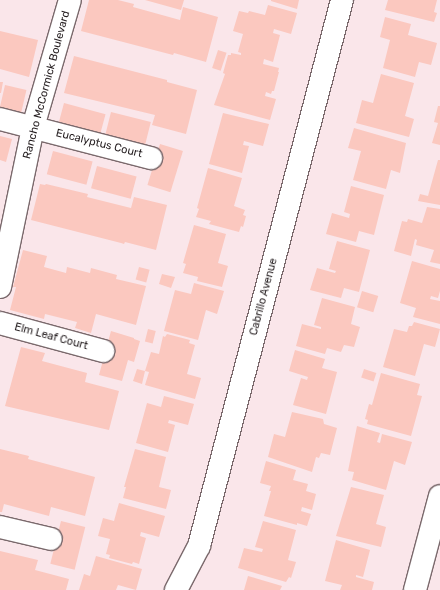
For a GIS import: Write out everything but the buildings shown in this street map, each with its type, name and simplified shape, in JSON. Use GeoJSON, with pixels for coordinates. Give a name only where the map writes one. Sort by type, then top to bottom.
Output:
{"type":"FeatureCollection","features":[{"type":"Feature","properties":{"kind":"street","name":"Rancho McCormick Boulevard"},"geometry":{"type":"LineString","coordinates":[[0,287],[33,127],[70,0]]}},
{"type":"Feature","properties":{"kind":"street","name":"Cabrillo Avenue"},"geometry":{"type":"LineString","coordinates":[[176,590],[199,546],[342,0]]}},
{"type":"Feature","properties":{"kind":"street","name":"Eucalyptus Court"},"geometry":{"type":"LineString","coordinates":[[0,119],[151,158]]}},
{"type":"Feature","properties":{"kind":"street","name":"Elm Leaf Court"},"geometry":{"type":"LineString","coordinates":[[0,323],[102,351]]}},
{"type":"Feature","properties":{"kind":"street"},"geometry":{"type":"LineString","coordinates":[[415,590],[440,496]]}},
{"type":"Feature","properties":{"kind":"street"},"geometry":{"type":"LineString","coordinates":[[0,527],[51,539]]}}]}
